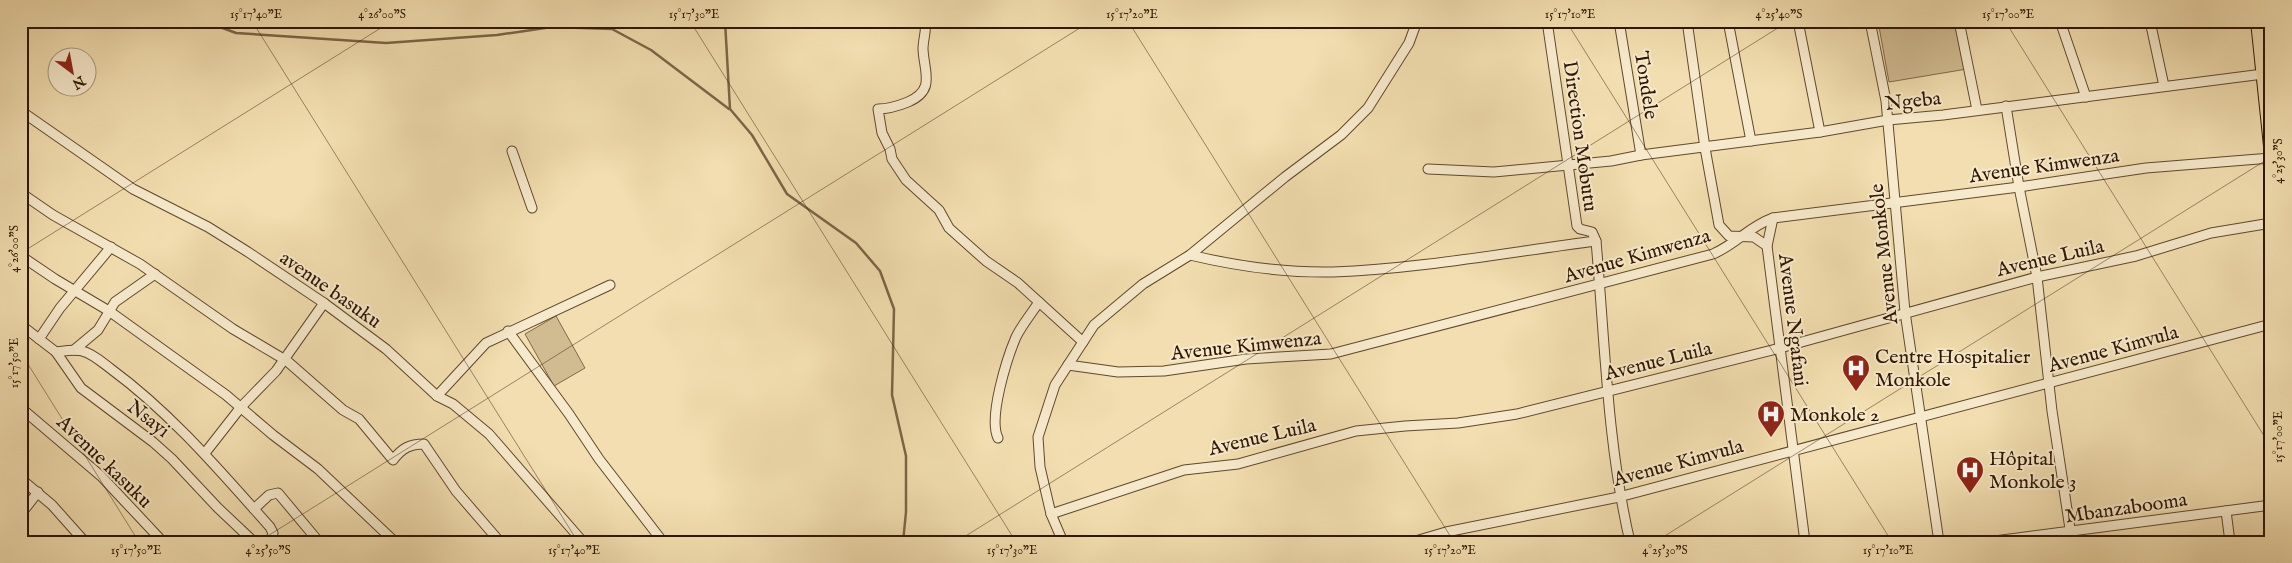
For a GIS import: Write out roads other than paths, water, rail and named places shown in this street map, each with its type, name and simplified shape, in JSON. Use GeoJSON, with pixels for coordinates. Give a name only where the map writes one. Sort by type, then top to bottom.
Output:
{"type":"FeatureCollection","features":[{"type":"Feature","properties":{"kind":"highway"},"geometry":{"type":"LineString","coordinates":[[2258,21],[2265,63],[2271,146]]}},
{"type":"Feature","properties":{"kind":"street"},"geometry":{"type":"LineString","coordinates":[[925,21],[923,48],[926,78],[924,90],[916,98],[890,108],[878,109],[882,133],[890,149],[892,159],[906,180],[939,210],[949,228],[986,261],[1018,283],[1083,342]]}},
{"type":"Feature","properties":{"kind":"street"},"geometry":{"type":"LineString","coordinates":[[1063,542],[1052,514],[1040,467],[1038,437],[1055,385],[1094,325],[1143,284],[1190,255],[1285,177],[1341,135],[1368,108],[1410,43],[1417,21]]}},
{"type":"Feature","properties":{"kind":"street","name":"Direction Mobutu"},"geometry":{"type":"LineString","coordinates":[[1547,21],[1577,226],[1580,229],[1592,232],[1596,241]]}},
{"type":"Feature","properties":{"kind":"street","name":"Tondele"},"geometry":{"type":"LineString","coordinates":[[1619,21],[1641,155]]}},
{"type":"Feature","properties":{"kind":"street","name":"Avenue Ngafani"},"geometry":{"type":"LineString","coordinates":[[1687,21],[1705,148],[1719,224],[1729,236],[1754,237],[1767,246],[1805,542]]}},
{"type":"Feature","properties":{"kind":"street"},"geometry":{"type":"LineString","coordinates":[[1728,21],[1751,141]]}},
{"type":"Feature","properties":{"kind":"street"},"geometry":{"type":"LineString","coordinates":[[1798,21],[1820,132]]}},
{"type":"Feature","properties":{"kind":"street","name":"Avenue Monkole"},"geometry":{"type":"LineString","coordinates":[[1870,21],[1888,120],[1894,202],[1906,312],[1939,542]]}},
{"type":"Feature","properties":{"kind":"street"},"geometry":{"type":"LineString","coordinates":[[1959,21],[1977,110]]}},
{"type":"Feature","properties":{"kind":"street"},"geometry":{"type":"LineString","coordinates":[[2060,21],[2086,97]]}},
{"type":"Feature","properties":{"kind":"street"},"geometry":{"type":"LineString","coordinates":[[2150,21],[2164,86]]}},
{"type":"Feature","properties":{"kind":"street","name":"Ngeba"},"geometry":{"type":"LineString","coordinates":[[1428,169],[1494,172],[1611,161],[1641,155],[1820,132],[1888,120],[2164,86],[2265,63]]}},
{"type":"Feature","properties":{"kind":"street"},"geometry":{"type":"LineString","coordinates":[[2006,106],[2019,187],[2037,277],[2048,383],[2072,537]]}},
{"type":"Feature","properties":{"kind":"street","name":"avenue basuku"},"geometry":{"type":"LineString","coordinates":[[21,111],[133,189],[208,227],[324,303],[386,349],[437,396],[453,404],[489,434],[583,542]]}},
{"type":"Feature","properties":{"kind":"street"},"geometry":{"type":"LineString","coordinates":[[512,151],[532,208]]}},
{"type":"Feature","properties":{"kind":"street","name":"Avenue Kimwenza"},"geometry":{"type":"LineString","coordinates":[[1068,366],[1118,372],[1164,371],[1246,359],[1331,354],[1713,254],[1742,238],[1757,224],[1773,218],[2019,187],[2146,168],[2271,158]]}},
{"type":"Feature","properties":{"kind":"street"},"geometry":{"type":"LineString","coordinates":[[21,193],[53,215],[112,247],[155,274],[233,329],[295,366],[343,410],[360,419],[393,460],[408,445],[424,444],[456,491],[500,542]]}},
{"type":"Feature","properties":{"kind":"street"},"geometry":{"type":"LineString","coordinates":[[1767,246],[1773,218]]}},
{"type":"Feature","properties":{"kind":"street","name":"Avenue Luila"},"geometry":{"type":"LineString","coordinates":[[1052,514],[1184,470],[1238,464],[1356,431],[1468,422],[1517,414],[1780,348],[2037,277],[2136,256],[2211,232],[2271,223]]}},
{"type":"Feature","properties":{"kind":"street"},"geometry":{"type":"LineString","coordinates":[[1190,255],[1221,262],[1270,269],[1332,272],[1389,268],[1596,241],[1612,443],[1619,497],[1630,542]]}},
{"type":"Feature","properties":{"kind":"street"},"geometry":{"type":"LineString","coordinates":[[39,339],[60,308],[76,292],[112,247]]}},
{"type":"Feature","properties":{"kind":"street"},"geometry":{"type":"LineString","coordinates":[[21,256],[109,311],[241,407],[273,435],[318,469],[395,542]]}},
{"type":"Feature","properties":{"kind":"street"},"geometry":{"type":"LineString","coordinates":[[74,350],[98,330],[109,311],[123,295],[142,285],[155,274]]}},
{"type":"Feature","properties":{"kind":"street"},"geometry":{"type":"LineString","coordinates":[[437,396],[486,342],[610,285]]}},
{"type":"Feature","properties":{"kind":"street"},"geometry":{"type":"LineString","coordinates":[[998,438],[995,428],[997,405],[1008,360],[1022,326],[1039,302]]}},
{"type":"Feature","properties":{"kind":"street"},"geometry":{"type":"LineString","coordinates":[[205,453],[241,407],[272,375],[324,303]]}},
{"type":"Feature","properties":{"kind":"street","name":"Avenue Kimvula"},"geometry":{"type":"LineString","coordinates":[[1412,542],[1464,528],[1619,497],[2271,324]]}},
{"type":"Feature","properties":{"kind":"street","name":"Nsayi"},"geometry":{"type":"LineString","coordinates":[[21,325],[56,352],[81,388],[153,442],[254,542]]}},
{"type":"Feature","properties":{"kind":"street"},"geometry":{"type":"LineString","coordinates":[[508,331],[569,414],[599,459],[663,542]]}},
{"type":"Feature","properties":{"kind":"street"},"geometry":{"type":"LineString","coordinates":[[56,352],[74,350],[88,353],[131,384],[205,453],[272,530],[270,542]]}},
{"type":"Feature","properties":{"kind":"street","name":"Avenue kasuku"},"geometry":{"type":"LineString","coordinates":[[21,408],[102,476],[163,542]]}},
{"type":"Feature","properties":{"kind":"street"},"geometry":{"type":"LineString","coordinates":[[21,479],[38,492],[85,542]]}},
{"type":"Feature","properties":{"kind":"street"},"geometry":{"type":"LineString","coordinates":[[21,514],[38,492]]}},
{"type":"Feature","properties":{"kind":"street"},"geometry":{"type":"LineString","coordinates":[[254,509],[269,495],[278,493],[318,542]]}},
{"type":"Feature","properties":{"kind":"street","name":"Mbanzabooma"},"geometry":{"type":"LineString","coordinates":[[1987,542],[2072,537],[2271,505]]}},
{"type":"Feature","properties":{"kind":"street"},"geometry":{"type":"LineString","coordinates":[[2226,511],[2230,542]]}},
{"type":"Feature","properties":{"kind":"waterway"},"geometry":{"type":"LineString","coordinates":[[204,21],[236,33],[386,43],[497,35],[552,27],[612,29],[651,50],[729,109]]}},
{"type":"Feature","properties":{"kind":"waterway"},"geometry":{"type":"LineString","coordinates":[[725,21],[730,109],[752,135],[787,194],[856,243],[880,271],[894,309],[892,395],[906,456],[906,512],[903,542]]}},
{"type":"Feature","properties":{"kind":"place","name":"Centre Hospitalier Monkole"},"geometry":{"type":"Point","coordinates":[1856,392]}},
{"type":"Feature","properties":{"kind":"place","name":"Monkole 2"},"geometry":{"type":"Point","coordinates":[1771,438]}},
{"type":"Feature","properties":{"kind":"place","name":"Hôpital Monkole 3"},"geometry":{"type":"Point","coordinates":[1970,494]}}]}
